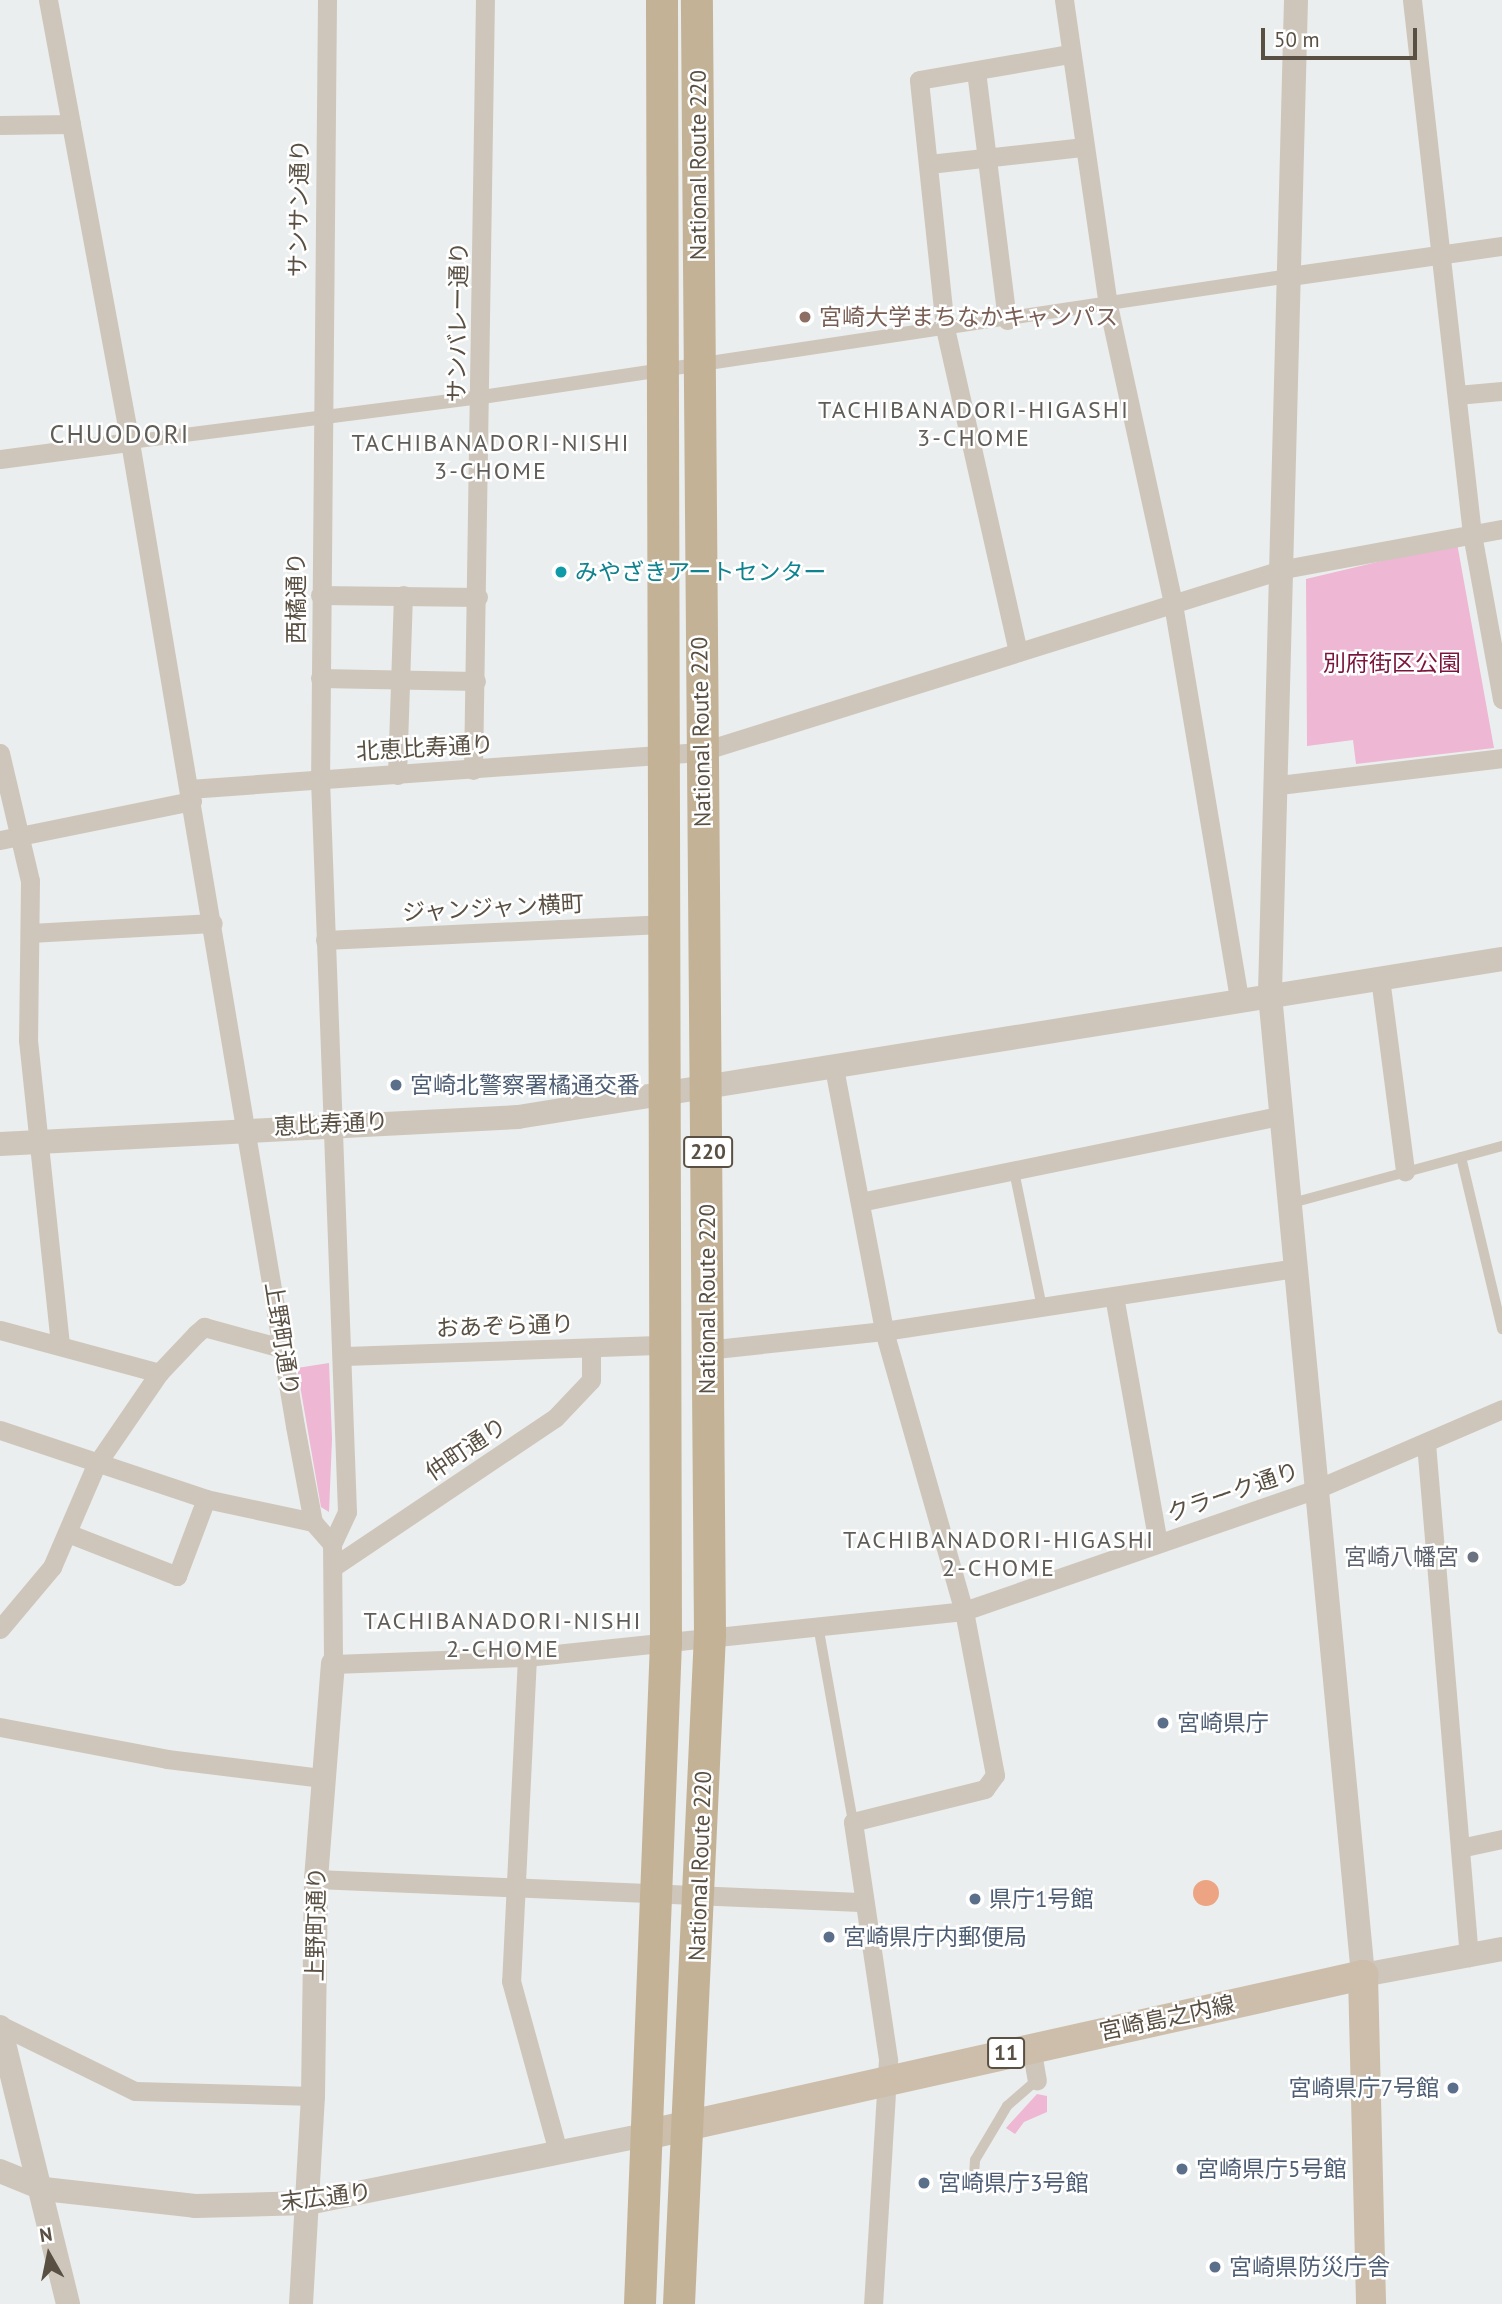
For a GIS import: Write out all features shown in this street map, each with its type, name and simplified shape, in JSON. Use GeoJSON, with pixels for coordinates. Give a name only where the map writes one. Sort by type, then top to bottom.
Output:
{"type":"FeatureCollection","features":[{"type":"Feature","properties":{"kind":"highway","name":"National Route 220"},"geometry":{"type":"LineString","coordinates":[[640,2304],[661,1891],[666,1642],[661,1094],[664,759],[662,0]]}},
{"type":"Feature","properties":{"kind":"highway","name":"National Route 220"},"geometry":{"type":"LineString","coordinates":[[679,2304],[692,2123],[698,1898],[710,1634],[706,1350],[708,1088],[700,752],[697,0]]}},
{"type":"Feature","properties":{"kind":"main road","name":"宮崎島之内線"},"geometry":{"type":"LineString","coordinates":[[650,2134],[882,2085],[1031,2047],[1363,1975]]}},
{"type":"Feature","properties":{"kind":"main road"},"geometry":{"type":"LineString","coordinates":[[1363,1975],[1371,2304]]}},
{"type":"Feature","properties":{"kind":"street","name":"上野町通り"},"geometry":{"type":"LineString","coordinates":[[48,0],[130,442],[313,1522]]}},
{"type":"Feature","properties":{"kind":"street","name":"サンサン通り"},"geometry":{"type":"LineString","coordinates":[[321,417],[327,0]]}},
{"type":"Feature","properties":{"kind":"street","name":"サンバレー通り"},"geometry":{"type":"LineString","coordinates":[[473,770],[482,397],[485,0]]}},
{"type":"Feature","properties":{"kind":"street"},"geometry":{"type":"LineString","coordinates":[[1063,0],[1108,305],[1173,604],[1239,999]]}},
{"type":"Feature","properties":{"kind":"street"},"geometry":{"type":"LineString","coordinates":[[1296,0],[1279,785],[1270,995],[1288,1204],[1319,1488],[1363,1975],[1502,1949]]}},
{"type":"Feature","properties":{"kind":"street"},"geometry":{"type":"LineString","coordinates":[[1412,0],[1472,534],[1499,669],[1502,699]]}},
{"type":"Feature","properties":{"kind":"street"},"geometry":{"type":"LineString","coordinates":[[1018,653],[945,328],[919,80],[1070,54]]}},
{"type":"Feature","properties":{"kind":"street"},"geometry":{"type":"LineString","coordinates":[[976,71],[1007,320]]}},
{"type":"Feature","properties":{"kind":"street"},"geometry":{"type":"LineString","coordinates":[[0,125],[71,124]]}},
{"type":"Feature","properties":{"kind":"street"},"geometry":{"type":"LineString","coordinates":[[929,164],[1084,147]]}},
{"type":"Feature","properties":{"kind":"street"},"geometry":{"type":"LineString","coordinates":[[0,460],[482,397],[664,367],[1007,320],[1502,246]]}},
{"type":"Feature","properties":{"kind":"street"},"geometry":{"type":"LineString","coordinates":[[1457,395],[1502,391]]}},
{"type":"Feature","properties":{"kind":"street","name":"西橘通り"},"geometry":{"type":"LineString","coordinates":[[321,417],[320,779],[325,940]]}},
{"type":"Feature","properties":{"kind":"street","name":"北恵比寿通り"},"geometry":{"type":"LineString","coordinates":[[0,840],[190,795],[320,779],[664,759],[700,752],[1284,569],[1502,529]]}},
{"type":"Feature","properties":{"kind":"street"},"geometry":{"type":"LineString","coordinates":[[320,595],[478,597]]}},
{"type":"Feature","properties":{"kind":"street"},"geometry":{"type":"LineString","coordinates":[[397,775],[403,595]]}},
{"type":"Feature","properties":{"kind":"street"},"geometry":{"type":"LineString","coordinates":[[320,678],[476,681]]}},
{"type":"Feature","properties":{"kind":"street"},"geometry":{"type":"LineString","coordinates":[[0,753],[23,836],[30,933],[29,1040],[60,1344]]}},
{"type":"Feature","properties":{"kind":"street"},"geometry":{"type":"LineString","coordinates":[[1279,785],[1502,758]]}},
{"type":"Feature","properties":{"kind":"street"},"geometry":{"type":"LineString","coordinates":[[30,933],[213,923]]}},
{"type":"Feature","properties":{"kind":"street","name":"ジャンジャン横町"},"geometry":{"type":"LineString","coordinates":[[325,940],[662,924]]}},
{"type":"Feature","properties":{"kind":"street","name":"上野町通り"},"geometry":{"type":"LineString","coordinates":[[301,2304],[313,2096],[316,1879],[321,1778],[333,1664],[332,1544],[347,1512],[345,1356],[331,1123],[325,940]]}},
{"type":"Feature","properties":{"kind":"street","name":"恵比寿通り"},"geometry":{"type":"LineString","coordinates":[[0,1144],[331,1123],[518,1117],[834,1068],[1239,999],[1502,959]]}},
{"type":"Feature","properties":{"kind":"street"},"geometry":{"type":"LineString","coordinates":[[1380,978],[1405,1171]]}},
{"type":"Feature","properties":{"kind":"street"},"geometry":{"type":"LineString","coordinates":[[834,1068],[884,1331],[964,1611],[993,1783],[853,1822],[860,1902],[888,2060],[882,2085],[873,2304]]}},
{"type":"Feature","properties":{"kind":"street"},"geometry":{"type":"LineString","coordinates":[[860,1202],[1280,1116]]}},
{"type":"Feature","properties":{"kind":"street"},"geometry":{"type":"LineString","coordinates":[[706,1350],[884,1331],[1296,1268]]}},
{"type":"Feature","properties":{"kind":"street"},"geometry":{"type":"LineString","coordinates":[[1114,1296],[1158,1544]]}},
{"type":"Feature","properties":{"kind":"street"},"geometry":{"type":"LineString","coordinates":[[0,1629],[70,1534],[96,1465],[159,1373],[204,1328],[285,1349]]}},
{"type":"Feature","properties":{"kind":"street"},"geometry":{"type":"LineString","coordinates":[[0,1330],[60,1344],[159,1373]]}},
{"type":"Feature","properties":{"kind":"street","name":"おあぞら通り"},"geometry":{"type":"LineString","coordinates":[[345,1356],[665,1345]]}},
{"type":"Feature","properties":{"kind":"street","name":"仲町通り"},"geometry":{"type":"LineString","coordinates":[[333,1567],[555,1418],[591,1380],[592,1348]]}},
{"type":"Feature","properties":{"kind":"street","name":"クラーク通り"},"geometry":{"type":"LineString","coordinates":[[333,1664],[527,1657],[666,1642],[710,1634],[819,1631],[964,1611],[1319,1488],[1502,1409]]}},
{"type":"Feature","properties":{"kind":"street"},"geometry":{"type":"LineString","coordinates":[[0,1430],[96,1465],[206,1499],[313,1522],[332,1544]]}},
{"type":"Feature","properties":{"kind":"street"},"geometry":{"type":"LineString","coordinates":[[1426,1443],[1469,1957]]}},
{"type":"Feature","properties":{"kind":"street"},"geometry":{"type":"LineString","coordinates":[[70,1534],[177,1576],[206,1499]]}},
{"type":"Feature","properties":{"kind":"street"},"geometry":{"type":"LineString","coordinates":[[527,1657],[518,1886],[511,1981],[558,2152]]}},
{"type":"Feature","properties":{"kind":"street"},"geometry":{"type":"LineString","coordinates":[[0,1727],[167,1759],[321,1778]]}},
{"type":"Feature","properties":{"kind":"street"},"geometry":{"type":"LineString","coordinates":[[1460,1849],[1502,1839]]}},
{"type":"Feature","properties":{"kind":"street"},"geometry":{"type":"LineString","coordinates":[[316,1879],[661,1891],[698,1898],[860,1902]]}},
{"type":"Feature","properties":{"kind":"street"},"geometry":{"type":"LineString","coordinates":[[0,2026],[135,2091],[313,2096]]}},
{"type":"Feature","properties":{"kind":"street"},"geometry":{"type":"LineString","coordinates":[[0,2026],[44,2189],[68,2304]]}},
{"type":"Feature","properties":{"kind":"street"},"geometry":{"type":"LineString","coordinates":[[1031,2047],[1037,2080]]}},
{"type":"Feature","properties":{"kind":"street","name":"末広通り"},"geometry":{"type":"LineString","coordinates":[[0,2171],[44,2189],[195,2206],[308,2203],[650,2134]]}},
{"type":"Feature","properties":{"kind":"lane"},"geometry":{"type":"LineString","coordinates":[[1288,1204],[1502,1146]]}},
{"type":"Feature","properties":{"kind":"lane"},"geometry":{"type":"LineString","coordinates":[[1461,1157],[1502,1329]]}},
{"type":"Feature","properties":{"kind":"lane"},"geometry":{"type":"LineString","coordinates":[[1014,1171],[1042,1307]]}},
{"type":"Feature","properties":{"kind":"lane"},"geometry":{"type":"LineString","coordinates":[[819,1631],[853,1822]]}},
{"type":"Feature","properties":{"kind":"lane"},"geometry":{"type":"LineString","coordinates":[[974,2175],[975,2160],[1007,2106],[1037,2080]]}},
{"type":"Feature","properties":{"kind":"green space","name":"別府街区公園"},"geometry":{"type":"Polygon","coordinates":[[[1457,543],[1494,748],[1356,764],[1353,740],[1307,746],[1306,579],[1457,543]]]}},
{"type":"Feature","properties":{"kind":"green space"},"geometry":{"type":"Polygon","coordinates":[[[329,1363],[332,1439],[329,1512],[321,1507],[297,1368],[329,1363]]]}},
{"type":"Feature","properties":{"kind":"green space"},"geometry":{"type":"Polygon","coordinates":[[[1037,2094],[1047,2096],[1047,2112],[1024,2122],[1015,2134],[1006,2128],[1037,2094]]]}},
{"type":"Feature","properties":{"kind":"shaded area"},"geometry":{"type":"Polygon","coordinates":[[[1206,1880],[1215,1884],[1219,1893],[1215,1902],[1206,1906],[1197,1902],[1193,1893],[1197,1884],[1206,1880]]]}},
{"type":"Feature","properties":{"kind":"place","name":"宮崎大学まちなかキャンパス"},"geometry":{"type":"Point","coordinates":[805,317]}},
{"type":"Feature","properties":{"kind":"place","name":"みやざきアートセンター"},"geometry":{"type":"Point","coordinates":[561,572]}},
{"type":"Feature","properties":{"kind":"place","name":"宮崎北警察署橘通交番"},"geometry":{"type":"Point","coordinates":[396,1085]}},
{"type":"Feature","properties":{"kind":"place","name":"宮崎八幡宮"},"geometry":{"type":"Point","coordinates":[1473,1557]}},
{"type":"Feature","properties":{"kind":"place","name":"宮崎県庁"},"geometry":{"type":"Point","coordinates":[1163,1723]}},
{"type":"Feature","properties":{"kind":"place","name":"県庁1号館"},"geometry":{"type":"Point","coordinates":[975,1899]}},
{"type":"Feature","properties":{"kind":"place","name":"宮崎県庁内郵便局"},"geometry":{"type":"Point","coordinates":[829,1937]}},
{"type":"Feature","properties":{"kind":"place","name":"宮崎県庁7号館"},"geometry":{"type":"Point","coordinates":[1453,2088]}},
{"type":"Feature","properties":{"kind":"place","name":"宮崎県庁5号館"},"geometry":{"type":"Point","coordinates":[1182,2169]}},
{"type":"Feature","properties":{"kind":"place","name":"宮崎県庁3号館"},"geometry":{"type":"Point","coordinates":[924,2183]}},
{"type":"Feature","properties":{"kind":"place","name":"宮崎県防災庁舎"},"geometry":{"type":"Point","coordinates":[1215,2267]}},
{"type":"Feature","properties":{"kind":"district","name":"TACHIBANADORI-HIGASHI 3-CHOME"},"geometry":{"type":"Point","coordinates":[974,424]}},
{"type":"Feature","properties":{"kind":"district","name":"CHUODORI"},"geometry":{"type":"Point","coordinates":[120,434]}},
{"type":"Feature","properties":{"kind":"district","name":"TACHIBANADORI-NISHI 3-CHOME"},"geometry":{"type":"Point","coordinates":[491,457]}},
{"type":"Feature","properties":{"kind":"district","name":"TACHIBANADORI-HIGASHI 2-CHOME"},"geometry":{"type":"Point","coordinates":[999,1554]}},
{"type":"Feature","properties":{"kind":"district","name":"TACHIBANADORI-NISHI 2-CHOME"},"geometry":{"type":"Point","coordinates":[503,1635]}}]}
